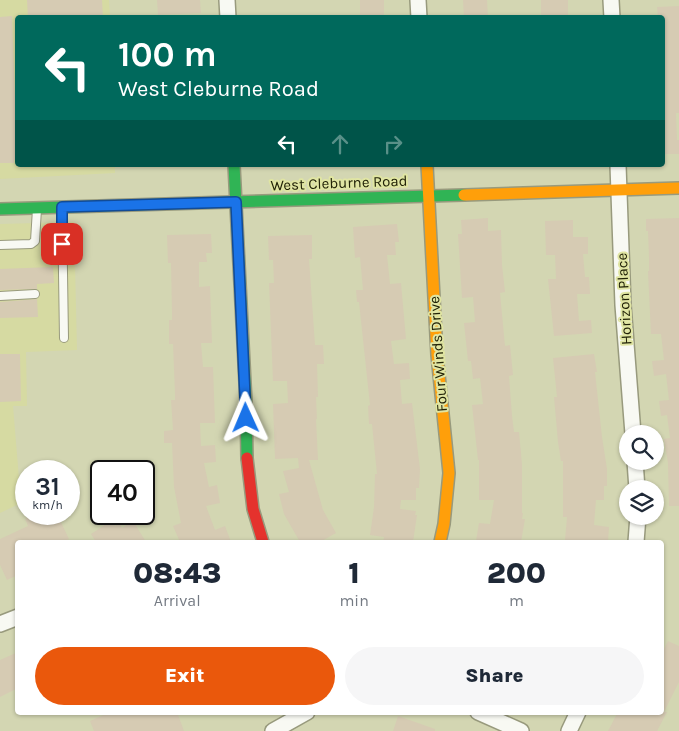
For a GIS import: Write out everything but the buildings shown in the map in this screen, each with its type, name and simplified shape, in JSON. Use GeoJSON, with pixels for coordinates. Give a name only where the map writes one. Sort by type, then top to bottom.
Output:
{"type":"FeatureCollection","features":[{"type":"Feature","properties":{"kind":"street"},"geometry":{"type":"LineString","coordinates":[[227,0],[228,15]]}},
{"type":"Feature","properties":{"kind":"street"},"geometry":{"type":"LineString","coordinates":[[418,0],[419,15]]}},
{"type":"Feature","properties":{"kind":"street"},"geometry":{"type":"LineString","coordinates":[[611,0],[612,15]]}},
{"type":"Feature","properties":{"kind":"street"},"geometry":{"type":"LineString","coordinates":[[234,167],[246,403],[246,465],[253,509],[262,540]]}},
{"type":"Feature","properties":{"kind":"street","name":"Four Winds Drive"},"geometry":{"type":"LineString","coordinates":[[427,167],[437,355],[448,473],[444,524],[440,540]]}},
{"type":"Feature","properties":{"kind":"street","name":"Horizon Place"},"geometry":{"type":"LineString","coordinates":[[618,167],[623,305],[632,425]]}},
{"type":"Feature","properties":{"kind":"street","name":"West Cleburne Road"},"geometry":{"type":"LineString","coordinates":[[0,209],[679,188]]}},
{"type":"Feature","properties":{"kind":"street"},"geometry":{"type":"LineString","coordinates":[[636,540],[637,525]]}},
{"type":"Feature","properties":{"kind":"street"},"geometry":{"type":"LineString","coordinates":[[0,624],[15,618]]}},
{"type":"Feature","properties":{"kind":"street"},"geometry":{"type":"LineString","coordinates":[[273,731],[302,715]]}},
{"type":"Feature","properties":{"kind":"street"},"geometry":{"type":"LineString","coordinates":[[485,715],[521,731]]}},
{"type":"Feature","properties":{"kind":"street"},"geometry":{"type":"LineString","coordinates":[[569,731],[577,715]]}},
{"type":"Feature","properties":{"kind":"lane"},"geometry":{"type":"LineString","coordinates":[[62,207],[64,338]]}},
{"type":"Feature","properties":{"kind":"lane"},"geometry":{"type":"LineString","coordinates":[[0,245],[31,244],[35,241],[37,208]]}},
{"type":"Feature","properties":{"kind":"lane"},"geometry":{"type":"LineString","coordinates":[[0,296],[35,294]]}},
{"type":"Feature","properties":{"kind":"shaded area"},"geometry":{"type":"Polygon","coordinates":[[[0,0],[109,0],[110,15],[15,15],[15,167],[115,167],[115,173],[0,179],[0,0]]]}},
{"type":"Feature","properties":{"kind":"shaded area"},"geometry":{"type":"Polygon","coordinates":[[[74,222],[77,350],[26,352],[27,406],[13,406],[17,460],[15,460],[15,506],[0,513],[0,224],[74,222]]]}},
{"type":"Feature","properties":{"kind":"traffic: fast"},"geometry":{"type":"LineString","coordinates":[[234,167],[247,458]]}},
{"type":"Feature","properties":{"kind":"traffic: fast"},"geometry":{"type":"LineString","coordinates":[[0,209],[464,195]]}},
{"type":"Feature","properties":{"kind":"traffic: slow"},"geometry":{"type":"LineString","coordinates":[[427,167],[437,355],[449,473],[444,524],[440,540]]}},
{"type":"Feature","properties":{"kind":"traffic: slow"},"geometry":{"type":"LineString","coordinates":[[464,195],[679,188]]}},
{"type":"Feature","properties":{"kind":"traffic: jam"},"geometry":{"type":"LineString","coordinates":[[247,458],[253,509],[262,540]]}},
{"type":"Feature","properties":{"kind":"route"},"geometry":{"type":"LineString","coordinates":[[62,244],[62,207],[236,202],[246,418]]}}]}
